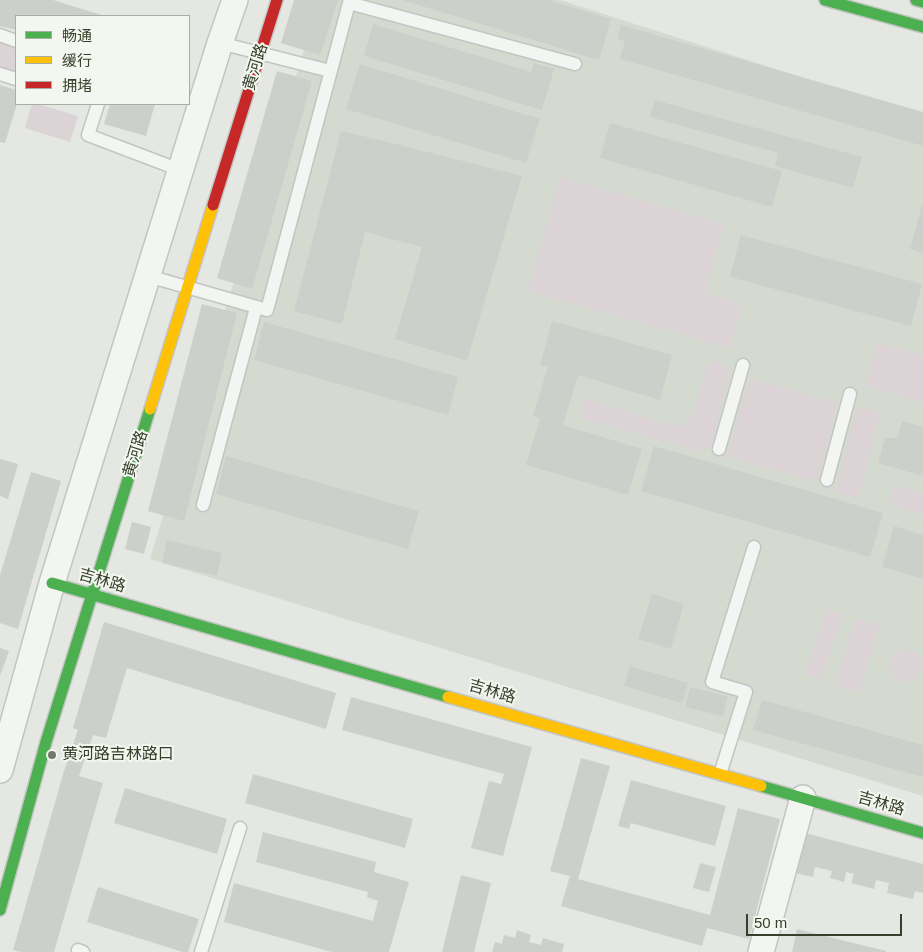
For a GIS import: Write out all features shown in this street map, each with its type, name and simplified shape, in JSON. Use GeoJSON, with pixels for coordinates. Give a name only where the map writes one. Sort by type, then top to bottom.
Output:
{"type":"FeatureCollection","features":[{"type":"Feature","properties":{"kind":"street"},"geometry":{"type":"LineString","coordinates":[[0,770],[5,733],[180,170],[235,0]]}},
{"type":"Feature","properties":{"kind":"street","name":"黄河路"},"geometry":{"type":"LineString","coordinates":[[0,910],[46,742],[277,0]]}},
{"type":"Feature","properties":{"kind":"street"},"geometry":{"type":"LineString","coordinates":[[824,0],[923,27]]}},
{"type":"Feature","properties":{"kind":"street"},"geometry":{"type":"LineString","coordinates":[[916,0],[923,2]]}},
{"type":"Feature","properties":{"kind":"street","name":"吉林路"},"geometry":{"type":"LineString","coordinates":[[52,583],[923,833]]}},
{"type":"Feature","properties":{"kind":"street"},"geometry":{"type":"LineString","coordinates":[[761,952],[803,798]]}},
{"type":"Feature","properties":{"kind":"lane"},"geometry":{"type":"LineString","coordinates":[[148,276],[267,310],[349,3],[575,64]]}},
{"type":"Feature","properties":{"kind":"lane"},"geometry":{"type":"LineString","coordinates":[[0,35],[15,41]]}},
{"type":"Feature","properties":{"kind":"lane"},"geometry":{"type":"LineString","coordinates":[[220,43],[330,71]]}},
{"type":"Feature","properties":{"kind":"lane"},"geometry":{"type":"LineString","coordinates":[[0,74],[15,79]]}},
{"type":"Feature","properties":{"kind":"lane"},"geometry":{"type":"LineString","coordinates":[[97,105],[88,135],[180,170]]}},
{"type":"Feature","properties":{"kind":"lane"},"geometry":{"type":"LineString","coordinates":[[203,505],[256,308]]}},
{"type":"Feature","properties":{"kind":"lane"},"geometry":{"type":"LineString","coordinates":[[719,450],[743,365]]}},
{"type":"Feature","properties":{"kind":"lane"},"geometry":{"type":"LineString","coordinates":[[826,480],[850,394]]}},
{"type":"Feature","properties":{"kind":"lane"},"geometry":{"type":"LineString","coordinates":[[720,774],[746,692],[712,682],[754,547]]}},
{"type":"Feature","properties":{"kind":"lane"},"geometry":{"type":"LineString","coordinates":[[200,952],[240,828]]}},
{"type":"Feature","properties":{"kind":"shaded area"},"geometry":{"type":"Polygon","coordinates":[[[319,0],[560,0],[923,116],[923,796],[150,559],[319,0]]]}},
{"type":"Feature","properties":{"kind":"shaded area"},"geometry":{"type":"Polygon","coordinates":[[[0,37],[15,42],[15,73],[0,68],[0,37]]]}},
{"type":"Feature","properties":{"kind":"shaded area"},"geometry":{"type":"Polygon","coordinates":[[[32,105],[41,105],[78,116],[70,142],[25,128],[32,105]]]}},
{"type":"Feature","properties":{"kind":"shaded area"},"geometry":{"type":"Polygon","coordinates":[[[560,177],[724,224],[705,293],[742,304],[730,348],[528,291],[560,177]]]}},
{"type":"Feature","properties":{"kind":"shaded area"},"geometry":{"type":"Polygon","coordinates":[[[877,343],[923,355],[923,402],[865,386],[877,343]]]}},
{"type":"Feature","properties":{"kind":"shaded area"},"geometry":{"type":"Polygon","coordinates":[[[713,361],[723,364],[729,373],[711,448],[699,451],[581,418],[585,398],[676,427],[686,422],[694,412],[707,366],[713,361]]]}},
{"type":"Feature","properties":{"kind":"shaded area"},"geometry":{"type":"Polygon","coordinates":[[[749,378],[838,403],[817,481],[727,457],[749,378]]]}},
{"type":"Feature","properties":{"kind":"shaded area"},"geometry":{"type":"Polygon","coordinates":[[[857,406],[880,412],[859,498],[836,492],[857,406]]]}},
{"type":"Feature","properties":{"kind":"shaded area"},"geometry":{"type":"Polygon","coordinates":[[[894,486],[923,494],[923,514],[889,504],[894,486]]]}},
{"type":"Feature","properties":{"kind":"shaded area"},"geometry":{"type":"Polygon","coordinates":[[[827,609],[843,615],[821,680],[805,674],[827,609]]]}},
{"type":"Feature","properties":{"kind":"shaded area"},"geometry":{"type":"Polygon","coordinates":[[[855,618],[879,625],[859,693],[835,686],[855,618]]]}},
{"type":"Feature","properties":{"kind":"shaded area"},"geometry":{"type":"Polygon","coordinates":[[[906,650],[918,654],[922,666],[918,678],[906,682],[894,678],[890,666],[894,654],[906,650]]]}},
{"type":"Feature","properties":{"kind":"building"},"geometry":{"type":"Polygon","coordinates":[[[0,0],[53,0],[102,15],[15,15],[15,30],[0,26],[0,0]]]}},
{"type":"Feature","properties":{"kind":"building"},"geometry":{"type":"Polygon","coordinates":[[[294,0],[338,0],[320,55],[281,43],[294,0]]]}},
{"type":"Feature","properties":{"kind":"building"},"geometry":{"type":"Polygon","coordinates":[[[402,0],[548,0],[611,19],[599,60],[402,0]]]}},
{"type":"Feature","properties":{"kind":"building"},"geometry":{"type":"Polygon","coordinates":[[[373,24],[531,72],[534,63],[554,69],[542,110],[364,56],[373,24]]]}},
{"type":"Feature","properties":{"kind":"building"},"geometry":{"type":"Polygon","coordinates":[[[621,25],[923,112],[923,146],[620,59],[625,41],[617,39],[621,25]]]}},
{"type":"Feature","properties":{"kind":"building"},"geometry":{"type":"Polygon","coordinates":[[[360,64],[540,119],[526,163],[346,109],[360,64]]]}},
{"type":"Feature","properties":{"kind":"building"},"geometry":{"type":"Polygon","coordinates":[[[277,71],[312,81],[252,289],[217,278],[277,71]]]}},
{"type":"Feature","properties":{"kind":"building"},"geometry":{"type":"Polygon","coordinates":[[[0,85],[15,90],[15,105],[17,105],[5,143],[0,142],[0,85]]]}},
{"type":"Feature","properties":{"kind":"building"},"geometry":{"type":"Polygon","coordinates":[[[655,100],[862,157],[853,188],[775,166],[778,153],[650,117],[655,100]]]}},
{"type":"Feature","properties":{"kind":"building"},"geometry":{"type":"Polygon","coordinates":[[[110,105],[155,105],[146,136],[104,124],[110,105]]]}},
{"type":"Feature","properties":{"kind":"building"},"geometry":{"type":"Polygon","coordinates":[[[610,123],[782,171],[772,207],[600,158],[610,123]]]}},
{"type":"Feature","properties":{"kind":"building"},"geometry":{"type":"Polygon","coordinates":[[[341,131],[522,176],[467,361],[395,339],[422,247],[365,232],[342,324],[294,311],[341,131]]]}},
{"type":"Feature","properties":{"kind":"building"},"geometry":{"type":"Polygon","coordinates":[[[923,205],[923,253],[910,249],[923,205]]]}},
{"type":"Feature","properties":{"kind":"building"},"geometry":{"type":"Polygon","coordinates":[[[741,235],[922,284],[911,326],[730,277],[741,235]]]}},
{"type":"Feature","properties":{"kind":"building"},"geometry":{"type":"Polygon","coordinates":[[[202,304],[237,313],[184,521],[148,511],[202,304]]]}},
{"type":"Feature","properties":{"kind":"building"},"geometry":{"type":"Polygon","coordinates":[[[552,321],[672,355],[660,400],[578,375],[563,425],[642,449],[628,495],[526,465],[540,418],[533,416],[548,366],[540,366],[552,321]]]}},
{"type":"Feature","properties":{"kind":"building"},"geometry":{"type":"Polygon","coordinates":[[[264,322],[458,377],[448,415],[254,360],[264,322]]]}},
{"type":"Feature","properties":{"kind":"building"},"geometry":{"type":"Polygon","coordinates":[[[902,421],[923,427],[923,476],[878,463],[885,438],[897,438],[902,421]]]}},
{"type":"Feature","properties":{"kind":"building"},"geometry":{"type":"Polygon","coordinates":[[[654,446],[883,513],[870,557],[641,491],[654,446]]]}},
{"type":"Feature","properties":{"kind":"building"},"geometry":{"type":"Polygon","coordinates":[[[226,456],[419,511],[408,549],[216,494],[226,456]]]}},
{"type":"Feature","properties":{"kind":"building"},"geometry":{"type":"Polygon","coordinates":[[[0,459],[18,464],[8,499],[0,496],[0,459]]]}},
{"type":"Feature","properties":{"kind":"building"},"geometry":{"type":"Polygon","coordinates":[[[31,472],[61,481],[18,629],[0,623],[0,575],[31,472]]]}},
{"type":"Feature","properties":{"kind":"building"},"geometry":{"type":"Polygon","coordinates":[[[132,522],[151,527],[144,554],[125,549],[132,522]]]}},
{"type":"Feature","properties":{"kind":"building"},"geometry":{"type":"Polygon","coordinates":[[[894,526],[923,535],[923,579],[882,567],[894,526]]]}},
{"type":"Feature","properties":{"kind":"building"},"geometry":{"type":"Polygon","coordinates":[[[167,540],[222,553],[217,576],[162,563],[167,540]]]}},
{"type":"Feature","properties":{"kind":"building"},"geometry":{"type":"Polygon","coordinates":[[[652,594],[684,604],[671,649],[638,639],[652,594]]]}},
{"type":"Feature","properties":{"kind":"building"},"geometry":{"type":"Polygon","coordinates":[[[104,622],[336,693],[326,729],[127,668],[106,738],[93,735],[79,776],[103,783],[54,952],[21,952],[13,950],[64,771],[78,730],[73,728],[104,622]]]}},
{"type":"Feature","properties":{"kind":"building"},"geometry":{"type":"Polygon","coordinates":[[[0,648],[9,651],[0,676],[0,648]]]}},
{"type":"Feature","properties":{"kind":"building"},"geometry":{"type":"Polygon","coordinates":[[[630,666],[688,683],[682,703],[624,686],[630,666]]]}},
{"type":"Feature","properties":{"kind":"building"},"geometry":{"type":"Polygon","coordinates":[[[690,687],[728,696],[723,716],[685,707],[690,687]]]}},
{"type":"Feature","properties":{"kind":"building"},"geometry":{"type":"Polygon","coordinates":[[[351,697],[532,747],[503,856],[471,848],[489,781],[501,784],[504,774],[342,730],[351,697]]]}},
{"type":"Feature","properties":{"kind":"building"},"geometry":{"type":"Polygon","coordinates":[[[762,700],[923,745],[923,777],[753,730],[762,700]]]}},
{"type":"Feature","properties":{"kind":"building"},"geometry":{"type":"Polygon","coordinates":[[[581,758],[610,766],[578,879],[710,915],[738,808],[780,819],[749,939],[707,928],[702,946],[561,906],[570,876],[550,871],[581,758]]]}},
{"type":"Feature","properties":{"kind":"building"},"geometry":{"type":"Polygon","coordinates":[[[253,774],[413,819],[405,848],[245,803],[253,774]]]}},
{"type":"Feature","properties":{"kind":"building"},"geometry":{"type":"Polygon","coordinates":[[[631,780],[726,806],[715,846],[631,823],[629,829],[618,826],[631,780]]]}},
{"type":"Feature","properties":{"kind":"building"},"geometry":{"type":"Polygon","coordinates":[[[125,788],[227,819],[217,854],[114,823],[125,788]]]}},
{"type":"Feature","properties":{"kind":"building"},"geometry":{"type":"Polygon","coordinates":[[[263,832],[376,862],[374,872],[409,882],[389,952],[332,952],[224,922],[234,883],[373,921],[378,901],[367,897],[368,892],[256,862],[263,832]]]}},
{"type":"Feature","properties":{"kind":"building"},"geometry":{"type":"Polygon","coordinates":[[[805,833],[923,864],[923,893],[915,891],[913,899],[887,893],[889,883],[876,880],[874,889],[851,883],[854,874],[846,872],[844,882],[830,878],[832,871],[815,867],[813,877],[795,873],[805,833]]]}},
{"type":"Feature","properties":{"kind":"building"},"geometry":{"type":"Polygon","coordinates":[[[700,863],[716,867],[709,892],[693,888],[700,863]]]}},
{"type":"Feature","properties":{"kind":"building"},"geometry":{"type":"Polygon","coordinates":[[[461,875],[491,883],[474,952],[442,952],[461,875]]]}},
{"type":"Feature","properties":{"kind":"building"},"geometry":{"type":"Polygon","coordinates":[[[98,887],[199,919],[188,952],[87,922],[98,887]]]}},
{"type":"Feature","properties":{"kind":"building"},"geometry":{"type":"Polygon","coordinates":[[[797,929],[886,951],[886,952],[792,952],[797,929]]]}},
{"type":"Feature","properties":{"kind":"building"},"geometry":{"type":"Polygon","coordinates":[[[517,930],[531,935],[529,942],[541,945],[543,938],[564,944],[562,952],[492,952],[495,942],[502,944],[504,935],[515,938],[517,930]]]}},
{"type":"Feature","properties":{"kind":"traffic: fast"},"geometry":{"type":"LineString","coordinates":[[825,0],[923,27]]}},
{"type":"Feature","properties":{"kind":"traffic: fast"},"geometry":{"type":"LineString","coordinates":[[916,0],[923,2]]}},
{"type":"Feature","properties":{"kind":"traffic: fast"},"geometry":{"type":"LineString","coordinates":[[0,910],[46,742],[150,409]]}},
{"type":"Feature","properties":{"kind":"traffic: fast"},"geometry":{"type":"LineString","coordinates":[[52,583],[448,697]]}},
{"type":"Feature","properties":{"kind":"traffic: fast"},"geometry":{"type":"LineString","coordinates":[[761,786],[923,833]]}},
{"type":"Feature","properties":{"kind":"traffic: slow"},"geometry":{"type":"LineString","coordinates":[[150,409],[213,205]]}},
{"type":"Feature","properties":{"kind":"traffic: slow"},"geometry":{"type":"LineString","coordinates":[[448,697],[761,786]]}},
{"type":"Feature","properties":{"kind":"traffic: jam"},"geometry":{"type":"LineString","coordinates":[[213,205],[277,0]]}},
{"type":"Feature","properties":{"kind":"place","name":"黄河路吉林路口"},"geometry":{"type":"Point","coordinates":[52,755]}}]}
